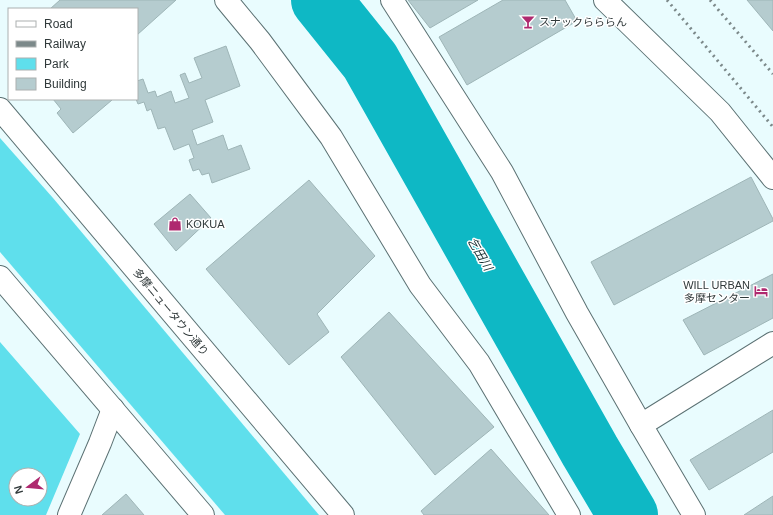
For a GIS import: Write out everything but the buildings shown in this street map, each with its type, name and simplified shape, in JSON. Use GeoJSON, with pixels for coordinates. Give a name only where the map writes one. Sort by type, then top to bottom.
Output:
{"type":"FeatureCollection","features":[{"type":"Feature","properties":{"kind":"street"},"geometry":{"type":"LineString","coordinates":[[226,0],[260,41],[331,137],[420,285],[479,363],[569,515]]}},
{"type":"Feature","properties":{"kind":"street"},"geometry":{"type":"LineString","coordinates":[[392,0],[502,172],[577,313],[694,515]]}},
{"type":"Feature","properties":{"kind":"street"},"geometry":{"type":"LineString","coordinates":[[605,0],[720,112],[773,178]]}},
{"type":"Feature","properties":{"kind":"street","name":"多摩ニュータウン通り"},"geometry":{"type":"LineString","coordinates":[[0,109],[343,515]]}},
{"type":"Feature","properties":{"kind":"street"},"geometry":{"type":"LineString","coordinates":[[0,277],[203,515]]}},
{"type":"Feature","properties":{"kind":"street"},"geometry":{"type":"LineString","coordinates":[[641,425],[773,343]]}},
{"type":"Feature","properties":{"kind":"street"},"geometry":{"type":"LineString","coordinates":[[69,515],[113,409]]}},
{"type":"Feature","properties":{"kind":"green space"},"geometry":{"type":"Polygon","coordinates":[[[0,138],[53,198],[319,515],[225,515],[0,252],[0,138]]]}},
{"type":"Feature","properties":{"kind":"green space"},"geometry":{"type":"Polygon","coordinates":[[[0,342],[80,434],[46,515],[0,515],[0,342]]]}},
{"type":"Feature","properties":{"kind":"waterway","name":"乞田川"},"geometry":{"type":"LineString","coordinates":[[321,0],[370,61],[590,451],[628,515]]}},
{"type":"Feature","properties":{"kind":"railway"},"geometry":{"type":"LineString","coordinates":[[667,0],[773,127]]}},
{"type":"Feature","properties":{"kind":"railway"},"geometry":{"type":"LineString","coordinates":[[710,0],[773,74]]}},
{"type":"Feature","properties":{"kind":"place","name":"スナックらららん"},"geometry":{"type":"Point","coordinates":[528,22]}},
{"type":"Feature","properties":{"kind":"place","name":"KOKUA"},"geometry":{"type":"Point","coordinates":[175,224]}},
{"type":"Feature","properties":{"kind":"place","name":"WILL URBAN 多摩センター"},"geometry":{"type":"Point","coordinates":[761,291]}}]}
